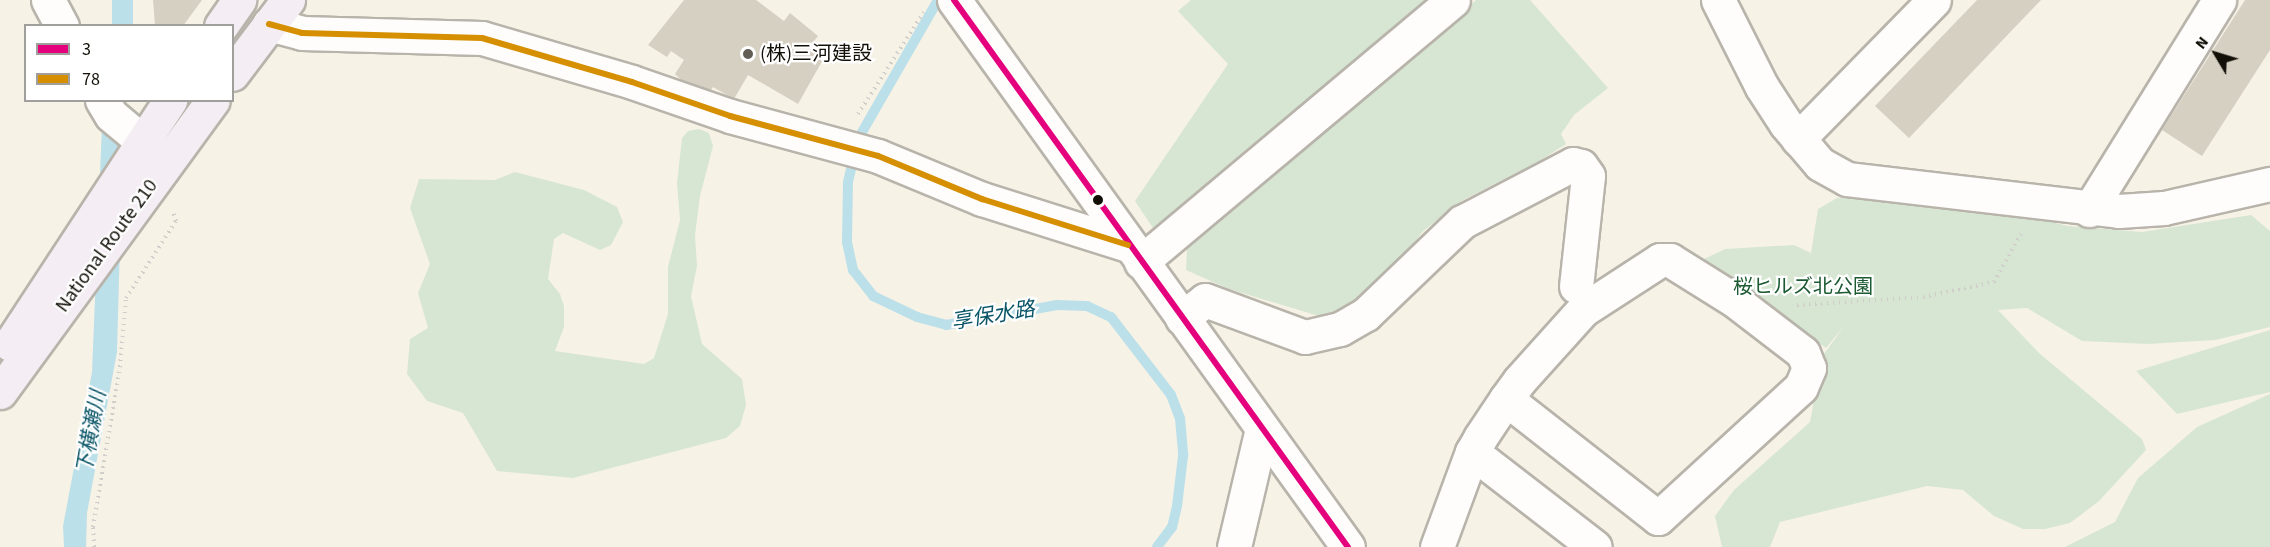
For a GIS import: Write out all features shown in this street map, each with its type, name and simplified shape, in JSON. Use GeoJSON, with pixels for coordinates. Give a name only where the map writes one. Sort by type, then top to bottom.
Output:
{"type":"FeatureCollection","features":[{"type":"Feature","properties":{"kind":"highway"},"geometry":{"type":"LineString","coordinates":[[222,24],[239,0]]}},
{"type":"Feature","properties":{"kind":"highway"},"geometry":{"type":"LineString","coordinates":[[234,71],[278,12]]}},
{"type":"Feature","properties":{"kind":"highway","name":"National Route 210"},"geometry":{"type":"LineString","coordinates":[[0,361],[169,102]]}},
{"type":"Feature","properties":{"kind":"highway","name":"National Route 210"},"geometry":{"type":"LineString","coordinates":[[0,392],[212,102]]}},
{"type":"Feature","properties":{"kind":"street"},"geometry":{"type":"LineString","coordinates":[[48,0],[61,24]]}},
{"type":"Feature","properties":{"kind":"street"},"geometry":{"type":"LineString","coordinates":[[1134,254],[1453,0]]}},
{"type":"Feature","properties":{"kind":"street"},"geometry":{"type":"LineString","coordinates":[[1718,0],[1762,87],[1798,139],[1820,164],[1847,179],[2089,210],[2164,208],[2270,184]]}},
{"type":"Feature","properties":{"kind":"street"},"geometry":{"type":"LineString","coordinates":[[1798,139],[1934,0]]}},
{"type":"Feature","properties":{"kind":"street"},"geometry":{"type":"LineString","coordinates":[[2089,210],[2218,0]]}},
{"type":"Feature","properties":{"kind":"street"},"geometry":{"type":"LineString","coordinates":[[940,3],[1134,254],[1348,547]]}},
{"type":"Feature","properties":{"kind":"street"},"geometry":{"type":"LineString","coordinates":[[278,12],[302,33],[482,38],[632,82],[730,116],[854,140],[982,199],[1134,254]]}},
{"type":"Feature","properties":{"kind":"street"},"geometry":{"type":"LineString","coordinates":[[103,102],[111,114],[142,141]]}},
{"type":"Feature","properties":{"kind":"street"},"geometry":{"type":"LineString","coordinates":[[1182,318],[1205,300],[1305,337],[1340,329],[1366,314],[1462,222],[1574,164],[1581,166],[1588,176],[1576,286]]}},
{"type":"Feature","properties":{"kind":"street"},"geometry":{"type":"LineString","coordinates":[[1437,547],[1472,452],[1506,399],[1576,317],[1605,292],[1665,258],[1756,317],[1803,353],[1809,368],[1801,387],[1658,518],[1506,399]]}},
{"type":"Feature","properties":{"kind":"street"},"geometry":{"type":"LineString","coordinates":[[1234,547],[1262,429]]}},
{"type":"Feature","properties":{"kind":"street"},"geometry":{"type":"LineString","coordinates":[[1472,452],[1595,547]]}},
{"type":"Feature","properties":{"kind":"path"},"geometry":{"type":"LineString","coordinates":[[854,140],[940,3]]}},
{"type":"Feature","properties":{"kind":"path"},"geometry":{"type":"LineString","coordinates":[[94,547],[93,527],[120,367],[126,298],[176,220],[168,201]]}},
{"type":"Feature","properties":{"kind":"path"},"geometry":{"type":"LineString","coordinates":[[1792,304],[1923,297],[1994,282],[2040,202]]}},
{"type":"Feature","properties":{"kind":"green space"},"geometry":{"type":"Polygon","coordinates":[[[1191,0],[1429,0],[1159,237],[1135,201],[1228,64],[1178,11],[1191,0]]]}},
{"type":"Feature","properties":{"kind":"green space"},"geometry":{"type":"Polygon","coordinates":[[[1476,0],[1530,0],[1608,88],[1574,115],[1561,134],[1566,144],[1538,162],[1463,200],[1423,231],[1389,276],[1332,320],[1229,289],[1186,270],[1187,248],[1476,0]]]}},
{"type":"Feature","properties":{"kind":"green space"},"geometry":{"type":"Polygon","coordinates":[[[699,129],[709,133],[713,146],[700,196],[695,235],[697,266],[691,296],[702,344],[742,379],[746,405],[740,426],[726,438],[573,478],[497,471],[463,413],[427,401],[407,374],[410,339],[428,328],[418,293],[430,264],[410,208],[419,179],[495,180],[515,172],[584,190],[617,207],[623,222],[611,245],[600,250],[563,233],[554,239],[548,279],[560,294],[564,306],[564,327],[555,351],[644,364],[654,358],[668,314],[668,267],[680,220],[677,183],[682,138],[688,131],[699,129]]]}},
{"type":"Feature","properties":{"kind":"green space","name":"桜ヒルズ北公園"},"geometry":{"type":"Polygon","coordinates":[[[1876,196],[2007,211],[2068,226],[2142,232],[2251,215],[2270,231],[2270,327],[2215,340],[2148,344],[2082,341],[2027,308],[1998,310],[2039,353],[2142,439],[2146,450],[2099,501],[2070,523],[2045,529],[2023,529],[1994,516],[1963,490],[1927,486],[1780,522],[1770,547],[1722,547],[1715,516],[1734,490],[1810,422],[1815,394],[1826,375],[1824,354],[1844,326],[1826,348],[1702,260],[1725,249],[1794,245],[1811,253],[1818,209],[1837,198],[1876,196]]]}},
{"type":"Feature","properties":{"kind":"green space"},"geometry":{"type":"Polygon","coordinates":[[[2270,330],[2270,392],[2177,414],[2136,371],[2270,330]]]}},
{"type":"Feature","properties":{"kind":"green space"},"geometry":{"type":"Polygon","coordinates":[[[2270,394],[2270,547],[2065,547],[2115,522],[2138,478],[2197,427],[2270,394]]]}},
{"type":"Feature","properties":{"kind":"water"},"geometry":{"type":"Polygon","coordinates":[[[112,0],[133,0],[133,24],[112,24],[112,0]]]}},
{"type":"Feature","properties":{"kind":"water","name":"下横瀬川"},"geometry":{"type":"Polygon","coordinates":[[[103,102],[124,102],[117,352],[87,513],[86,547],[64,547],[63,526],[92,372],[103,102]]]}},
{"type":"Feature","properties":{"kind":"building"},"geometry":{"type":"Polygon","coordinates":[[[153,0],[202,0],[184,24],[155,24],[153,0]]]}},
{"type":"Feature","properties":{"kind":"building","name":"(株)三河建設"},"geometry":{"type":"Polygon","coordinates":[[[684,0],[756,0],[784,21],[790,13],[818,36],[811,45],[825,56],[798,104],[748,75],[734,99],[713,87],[708,95],[698,96],[675,74],[684,60],[671,51],[667,57],[648,45],[684,0]]]}},
{"type":"Feature","properties":{"kind":"building"},"geometry":{"type":"Polygon","coordinates":[[[1977,0],[2041,0],[1909,138],[1875,106],[1977,0]]]}},
{"type":"Feature","properties":{"kind":"building"},"geometry":{"type":"Polygon","coordinates":[[[2245,0],[2270,0],[2270,50],[2202,156],[2162,130],[2245,0]]]}},
{"type":"Feature","properties":{"kind":"waterway","name":"享保水路"},"geometry":{"type":"LineString","coordinates":[[938,0],[861,134],[854,156],[848,183],[847,242],[853,270],[873,296],[917,317],[946,325],[1057,305],[1087,306],[1111,317],[1171,395],[1180,418],[1183,456],[1177,506],[1172,527],[1157,547]]}},
{"type":"Feature","properties":{"kind":"transit line","name":"3"},"geometry":{"type":"LineString","coordinates":[[954,0],[1348,547]]}},
{"type":"Feature","properties":{"kind":"transit line","name":"78"},"geometry":{"type":"LineString","coordinates":[[269,24],[302,33],[482,38],[632,82],[730,116],[878,156],[982,199],[1128,245]]}},
{"type":"Feature","properties":{"kind":"place","name":"(株)三河建設"},"geometry":{"type":"Point","coordinates":[748,54]}}]}
